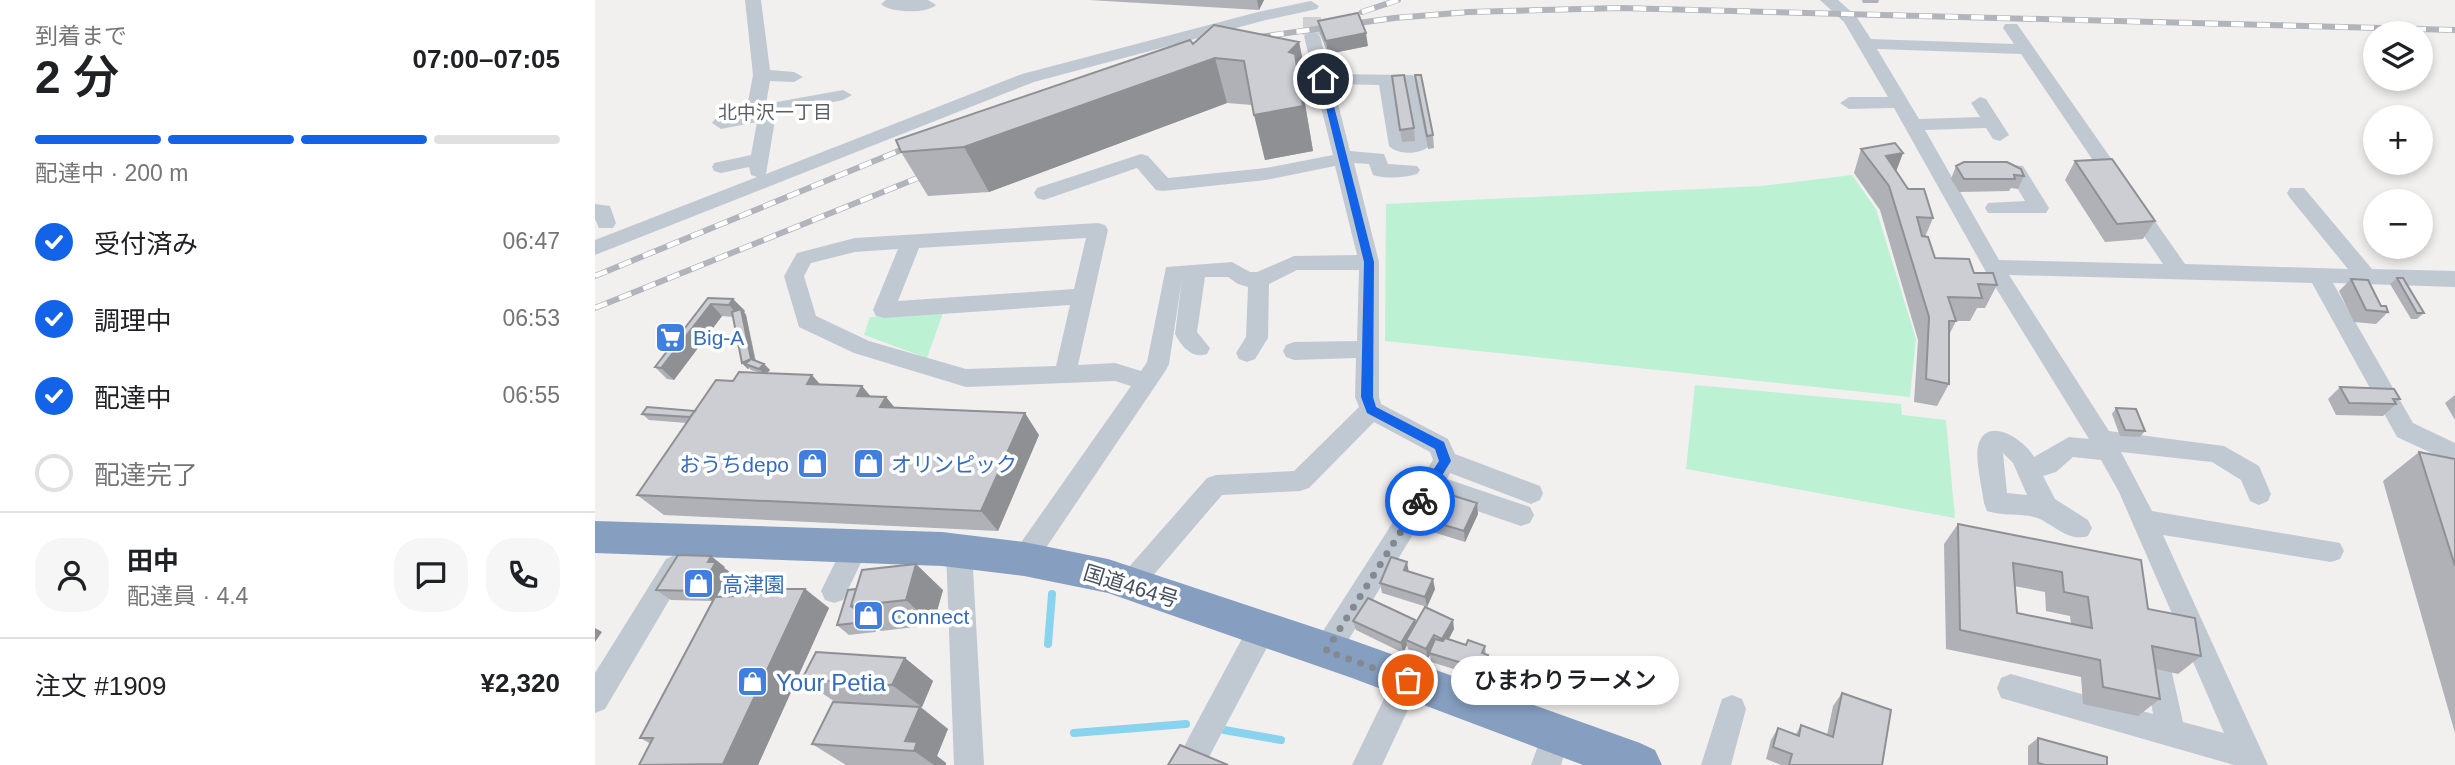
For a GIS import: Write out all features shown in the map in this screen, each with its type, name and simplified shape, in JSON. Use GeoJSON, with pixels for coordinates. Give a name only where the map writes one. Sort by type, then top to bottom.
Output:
{"type":"FeatureCollection","features":[{"type":"Feature","properties":{"kind":"highway","name":"国道464号"},"geometry":{"type":"LineString","coordinates":[[595,537],[959,551],[1024,559],[1130,584],[1408,680],[1551,749],[1640,765]]}},
{"type":"Feature","properties":{"kind":"street"},"geometry":{"type":"LineString","coordinates":[[753,0],[762,75],[756,107],[767,112]]}},
{"type":"Feature","properties":{"kind":"street"},"geometry":{"type":"LineString","coordinates":[[893,0],[889,4],[927,5]]}},
{"type":"Feature","properties":{"kind":"street"},"geometry":{"type":"LineString","coordinates":[[1828,0],[1850,19],[1866,44],[1915,125],[1993,267],[2106,446],[2144,521],[2250,759]]}},
{"type":"Feature","properties":{"kind":"street"},"geometry":{"type":"LineString","coordinates":[[595,248],[1028,78],[1264,15],[1312,15],[1323,79],[1369,262],[1367,397],[1371,410],[1440,446],[1445,461],[1526,504],[1430,484]]}},
{"type":"Feature","properties":{"kind":"street"},"geometry":{"type":"LineString","coordinates":[[2011,27],[2179,272]]}},
{"type":"Feature","properties":{"kind":"street"},"geometry":{"type":"LineString","coordinates":[[1866,44],[2026,49]]}},
{"type":"Feature","properties":{"kind":"street"},"geometry":{"type":"LineString","coordinates":[[762,75],[794,77]]}},
{"type":"Feature","properties":{"kind":"street"},"geometry":{"type":"LineString","coordinates":[[1323,79],[1387,80]]}},
{"type":"Feature","properties":{"kind":"street"},"geometry":{"type":"LineString","coordinates":[[722,123],[843,95]]}},
{"type":"Feature","properties":{"kind":"street"},"geometry":{"type":"LineString","coordinates":[[1849,103],[1901,102]]}},
{"type":"Feature","properties":{"kind":"street"},"geometry":{"type":"LineString","coordinates":[[1915,125],[1996,128],[1980,103]]}},
{"type":"Feature","properties":{"kind":"street"},"geometry":{"type":"LineString","coordinates":[[721,167],[759,165],[767,112]]}},
{"type":"Feature","properties":{"kind":"street"},"geometry":{"type":"LineString","coordinates":[[1044,194],[1141,160],[1163,185],[1266,174],[1351,157],[1377,158],[1380,171],[1410,170]]}},
{"type":"Feature","properties":{"kind":"street"},"geometry":{"type":"LineString","coordinates":[[1939,170],[2016,170],[2039,208],[1995,208]]}},
{"type":"Feature","properties":{"kind":"street"},"geometry":{"type":"LineString","coordinates":[[2297,193],[2367,276]]}},
{"type":"Feature","properties":{"kind":"street"},"geometry":{"type":"LineString","coordinates":[[1065,374],[1098,230],[855,245],[804,258],[794,276],[807,321],[862,347],[966,378],[1115,372],[1148,382]]}},
{"type":"Feature","properties":{"kind":"street"},"geometry":{"type":"LineString","coordinates":[[911,242],[884,310],[1083,296]]}},
{"type":"Feature","properties":{"kind":"street"},"geometry":{"type":"LineString","coordinates":[[1024,559],[1158,364],[1173,272],[1232,268],[1245,279],[1259,279],[1294,263],[1369,262]]}},
{"type":"Feature","properties":{"kind":"street"},"geometry":{"type":"LineString","coordinates":[[1993,267],[2455,279]]}},
{"type":"Feature","properties":{"kind":"street"},"geometry":{"type":"LineString","coordinates":[[1163,336],[1193,341],[1196,270]]}},
{"type":"Feature","properties":{"kind":"street"},"geometry":{"type":"LineString","coordinates":[[2318,275],[2405,430],[2455,454]]}},
{"type":"Feature","properties":{"kind":"street"},"geometry":{"type":"LineString","coordinates":[[1247,353],[1257,338],[1259,279]]}},
{"type":"Feature","properties":{"kind":"street"},"geometry":{"type":"LineString","coordinates":[[1294,351],[1367,349]]}},
{"type":"Feature","properties":{"kind":"street"},"geometry":{"type":"LineString","coordinates":[[1130,584],[1216,485],[1300,481],[1371,410]]}},
{"type":"Feature","properties":{"kind":"street"},"geometry":{"type":"LineString","coordinates":[[2046,508],[2017,449],[2005,440],[1995,441],[1990,447],[1996,503],[2046,508],[2079,528]]}},
{"type":"Feature","properties":{"kind":"street"},"geometry":{"type":"LineString","coordinates":[[2027,469],[2047,465],[2069,447],[2106,446],[2216,453],[2250,473],[2259,494]]}},
{"type":"Feature","properties":{"kind":"street"},"geometry":{"type":"LineString","coordinates":[[1326,651],[1445,461]]}},
{"type":"Feature","properties":{"kind":"street"},"geometry":{"type":"LineString","coordinates":[[2144,521],[2331,551]]}},
{"type":"Feature","properties":{"kind":"street"},"geometry":{"type":"LineString","coordinates":[[595,699],[691,541]]}},
{"type":"Feature","properties":{"kind":"street"},"geometry":{"type":"LineString","coordinates":[[834,591],[856,546]]}},
{"type":"Feature","properties":{"kind":"street"},"geometry":{"type":"LineString","coordinates":[[959,551],[969,765]]}},
{"type":"Feature","properties":{"kind":"street"},"geometry":{"type":"LineString","coordinates":[[2164,624],[2191,630]]}},
{"type":"Feature","properties":{"kind":"street"},"geometry":{"type":"LineString","coordinates":[[1367,765],[1408,680]]}},
{"type":"Feature","properties":{"kind":"street"},"geometry":{"type":"LineString","coordinates":[[1716,765],[1732,709]]}},
{"type":"Feature","properties":{"kind":"lane"},"geometry":{"type":"LineString","coordinates":[[1199,747],[1262,629]]}},
{"type":"Feature","properties":{"kind":"lane"},"geometry":{"type":"LineString","coordinates":[[2160,673],[2171,733]]}},
{"type":"Feature","properties":{"kind":"lane"},"geometry":{"type":"LineString","coordinates":[[2011,688],[2171,733],[2250,759]]}},
{"type":"Feature","properties":{"kind":"green space"},"geometry":{"type":"Polygon","coordinates":[[[1852,175],[1876,209],[1916,339],[1910,397],[1385,341],[1386,204],[1761,186],[1852,175]]]}},
{"type":"Feature","properties":{"kind":"green space"},"geometry":{"type":"Polygon","coordinates":[[[943,313],[927,358],[864,335],[870,317],[943,313]]]}},
{"type":"Feature","properties":{"kind":"green space"},"geometry":{"type":"Polygon","coordinates":[[[1695,385],[1901,404],[1902,415],[1946,420],[1955,518],[1686,469],[1695,385]]]}},
{"type":"Feature","properties":{"kind":"building"},"geometry":{"type":"Polygon","coordinates":[[[1358,13],[1366,33],[1326,41],[1318,21],[1358,13]]]}},
{"type":"Feature","properties":{"kind":"building"},"geometry":{"type":"Polygon","coordinates":[[[1214,25],[1299,42],[1289,52],[1295,54],[1303,106],[1254,115],[1244,61],[1215,58],[964,147],[901,152],[896,140],[1190,40],[1193,44],[1214,25]]]}},
{"type":"Feature","properties":{"kind":"building"},"geometry":{"type":"Polygon","coordinates":[[[1404,75],[1414,128],[1400,130],[1392,76],[1404,75]]]}},
{"type":"Feature","properties":{"kind":"building"},"geometry":{"type":"Polygon","coordinates":[[[1415,75],[1421,75],[1433,135],[1427,136],[1415,75]]]}},
{"type":"Feature","properties":{"kind":"building"},"geometry":{"type":"Polygon","coordinates":[[[1895,143],[1903,153],[1886,156],[1908,189],[1924,189],[1933,218],[1917,217],[1922,236],[1928,237],[1935,258],[1969,259],[1974,273],[1993,273],[1997,285],[1978,284],[1982,298],[1948,297],[1956,321],[1949,321],[1949,384],[1926,379],[1929,317],[1889,186],[1861,149],[1895,143]]]}},
{"type":"Feature","properties":{"kind":"building"},"geometry":{"type":"Polygon","coordinates":[[[2112,159],[2155,221],[2117,224],[2075,161],[2112,159]]]}},
{"type":"Feature","properties":{"kind":"building"},"geometry":{"type":"Polygon","coordinates":[[[1964,162],[2007,162],[2021,169],[2024,176],[2014,175],[2015,179],[1964,179],[1956,166],[1964,162]]]}},
{"type":"Feature","properties":{"kind":"building"},"geometry":{"type":"Polygon","coordinates":[[[2397,278],[2403,278],[2424,313],[2417,313],[2397,278]]]}},
{"type":"Feature","properties":{"kind":"building"},"geometry":{"type":"Polygon","coordinates":[[[2351,279],[2368,280],[2381,306],[2386,306],[2388,312],[2366,310],[2351,279]]]}},
{"type":"Feature","properties":{"kind":"building"},"geometry":{"type":"Polygon","coordinates":[[[708,298],[733,299],[729,305],[711,304],[661,368],[655,367],[708,298]]]}},
{"type":"Feature","properties":{"kind":"building"},"geometry":{"type":"Polygon","coordinates":[[[741,309],[751,359],[742,363],[732,312],[741,309]]]}},
{"type":"Feature","properties":{"kind":"building"},"geometry":{"type":"Polygon","coordinates":[[[751,359],[764,364],[759,369],[745,364],[751,359]]]}},
{"type":"Feature","properties":{"kind":"building"},"geometry":{"type":"Polygon","coordinates":[[[739,372],[812,375],[807,384],[862,386],[857,396],[886,397],[880,407],[1025,413],[981,511],[637,495],[716,380],[733,381],[739,372]]]}},
{"type":"Feature","properties":{"kind":"building"},"geometry":{"type":"Polygon","coordinates":[[[2340,387],[2394,389],[2400,399],[2393,399],[2396,404],[2349,403],[2340,387]]]}},
{"type":"Feature","properties":{"kind":"building"},"geometry":{"type":"Polygon","coordinates":[[[647,407],[695,411],[690,417],[642,414],[647,407]]]}},
{"type":"Feature","properties":{"kind":"building"},"geometry":{"type":"Polygon","coordinates":[[[2116,408],[2136,409],[2145,431],[2125,430],[2116,408]]]}},
{"type":"Feature","properties":{"kind":"building"},"geometry":{"type":"Polygon","coordinates":[[[2419,452],[2455,459],[2455,566],[2419,452]]]}},
{"type":"Feature","properties":{"kind":"building"},"geometry":{"type":"Polygon","coordinates":[[[1432,489],[1477,503],[1464,531],[1418,517],[1432,489]]]}},
{"type":"Feature","properties":{"kind":"building"},"geometry":{"type":"Polygon","coordinates":[[[1958,524],[2141,560],[2148,609],[2195,618],[2201,656],[2152,646],[2160,699],[2103,687],[2100,660],[1960,630],[1958,524]],[[2013,563],[2017,613],[2092,628],[2088,597],[2064,592],[2062,572],[2013,563]]]}},
{"type":"Feature","properties":{"kind":"building"},"geometry":{"type":"Polygon","coordinates":[[[678,555],[711,556],[708,562],[716,562],[699,591],[656,590],[678,555]]]}},
{"type":"Feature","properties":{"kind":"building"},"geometry":{"type":"Polygon","coordinates":[[[1391,557],[1407,562],[1404,570],[1433,579],[1425,597],[1380,583],[1391,557]]]}},
{"type":"Feature","properties":{"kind":"building"},"geometry":{"type":"Polygon","coordinates":[[[916,564],[906,600],[851,606],[862,570],[916,564]]]}},
{"type":"Feature","properties":{"kind":"building"},"geometry":{"type":"Polygon","coordinates":[[[743,589],[805,589],[723,764],[639,765],[653,738],[640,738],[715,597],[739,596],[743,589]]]}},
{"type":"Feature","properties":{"kind":"building"},"geometry":{"type":"Polygon","coordinates":[[[856,589],[851,606],[865,618],[864,622],[837,625],[848,590],[856,589]]]}},
{"type":"Feature","properties":{"kind":"building"},"geometry":{"type":"Polygon","coordinates":[[[1368,598],[1415,620],[1401,643],[1353,621],[1368,598]]]}},
{"type":"Feature","properties":{"kind":"building"},"geometry":{"type":"Polygon","coordinates":[[[1425,607],[1453,620],[1442,639],[1434,635],[1426,649],[1406,640],[1425,607]]]}},
{"type":"Feature","properties":{"kind":"building"},"geometry":{"type":"Polygon","coordinates":[[[1445,638],[1466,645],[1468,640],[1485,646],[1482,653],[1488,655],[1482,669],[1429,653],[1435,639],[1443,641],[1445,638]]]}},
{"type":"Feature","properties":{"kind":"building"},"geometry":{"type":"Polygon","coordinates":[[[816,652],[905,658],[892,685],[802,679],[816,652]]]}},
{"type":"Feature","properties":{"kind":"building"},"geometry":{"type":"Polygon","coordinates":[[[1842,693],[1891,710],[1882,765],[1789,765],[1792,754],[1773,747],[1778,728],[1799,736],[1801,725],[1833,737],[1842,693]]]}},
{"type":"Feature","properties":{"kind":"building"},"geometry":{"type":"Polygon","coordinates":[[[833,702],[920,707],[905,741],[917,742],[914,751],[812,744],[833,702]]]}},
{"type":"Feature","properties":{"kind":"building"},"geometry":{"type":"Polygon","coordinates":[[[2038,738],[2107,757],[2107,765],[2038,763],[2038,738]]]}},
{"type":"Feature","properties":{"kind":"building"},"geometry":{"type":"Polygon","coordinates":[[[1180,745],[1228,765],[1168,765],[1180,745]]]}},
{"type":"Feature","properties":{"kind":"waterway"},"geometry":{"type":"LineString","coordinates":[[1048,644],[1052,594]]}},
{"type":"Feature","properties":{"kind":"waterway"},"geometry":{"type":"LineString","coordinates":[[1074,733],[1186,724]]}},
{"type":"Feature","properties":{"kind":"waterway"},"geometry":{"type":"LineString","coordinates":[[1224,730],[1281,740]]}},
{"type":"Feature","properties":{"kind":"tunnel"},"geometry":{"type":"LineString","coordinates":[[1312,17],[1312,36]]}},
{"type":"Feature","properties":{"kind":"railway"},"geometry":{"type":"LineString","coordinates":[[1362,12],[1398,0]]}},
{"type":"Feature","properties":{"kind":"railway"},"geometry":{"type":"LineString","coordinates":[[1245,39],[1394,18],[1469,12],[1620,8],[2455,30]]}},
{"type":"Feature","properties":{"kind":"railway"},"geometry":{"type":"LineString","coordinates":[[595,276],[918,143]]}},
{"type":"Feature","properties":{"kind":"railway"},"geometry":{"type":"LineString","coordinates":[[595,308],[935,171]]}},
{"type":"Feature","properties":{"kind":"way so far"},"geometry":{"type":"LineString","coordinates":[[1408,680],[1326,651],[1420,501]]}},
{"type":"Feature","properties":{"kind":"place","name":"Big-A"},"geometry":{"type":"Point","coordinates":[670,337]}},
{"type":"Feature","properties":{"kind":"place","name":"おうちdepo"},"geometry":{"type":"Point","coordinates":[812,464]}},
{"type":"Feature","properties":{"kind":"place","name":"オリンピック"},"geometry":{"type":"Point","coordinates":[868,464]}},
{"type":"Feature","properties":{"kind":"place","name":"高津園"},"geometry":{"type":"Point","coordinates":[699,584]}},
{"type":"Feature","properties":{"kind":"place","name":"Connect"},"geometry":{"type":"Point","coordinates":[868,616]}},
{"type":"Feature","properties":{"kind":"place","name":"ひまわりラーメン"},"geometry":{"type":"Point","coordinates":[1408,680]}},
{"type":"Feature","properties":{"kind":"place","name":"Your Petia"},"geometry":{"type":"Point","coordinates":[753,682]}},
{"type":"Feature","properties":{"kind":"district","name":"北中沢一丁目"},"geometry":{"type":"Point","coordinates":[775,112]}},
{"type":"Feature","properties":{"kind":"route"},"geometry":{"type":"LineString","coordinates":[[1323,79],[1369,262],[1367,397],[1371,410],[1440,446],[1445,461],[1420,501]]}}]}
